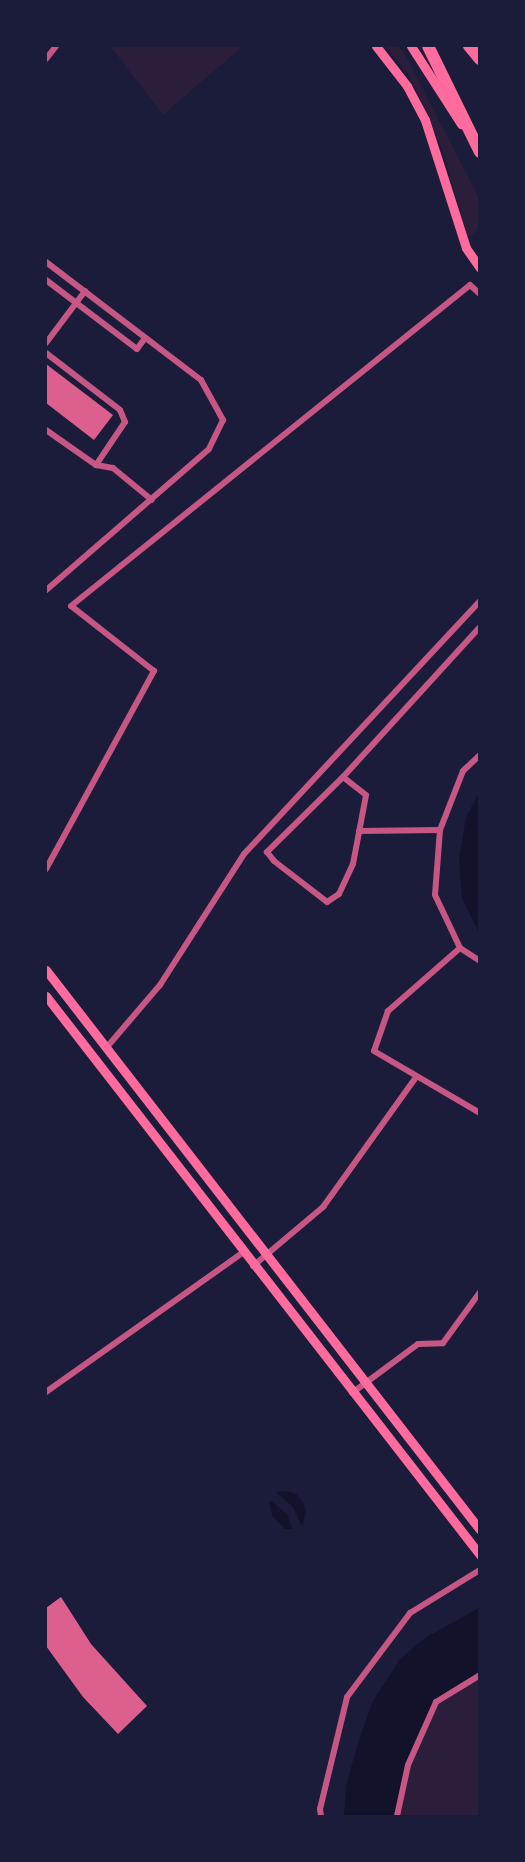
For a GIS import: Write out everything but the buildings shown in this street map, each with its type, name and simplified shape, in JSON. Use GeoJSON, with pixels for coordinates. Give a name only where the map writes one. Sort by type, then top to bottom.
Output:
{"type":"FeatureCollection","features":[{"type":"Feature","properties":{"kind":"highway"},"geometry":{"type":"LineString","coordinates":[[428,46],[480,152]]}},
{"type":"Feature","properties":{"kind":"highway"},"geometry":{"type":"LineString","coordinates":[[468,46],[480,59]]}},
{"type":"Feature","properties":{"kind":"main road"},"geometry":{"type":"LineString","coordinates":[[376,46],[407,86],[425,120],[466,248],[480,268]]}},
{"type":"Feature","properties":{"kind":"main road"},"geometry":{"type":"LineString","coordinates":[[411,46],[480,152]]}},
{"type":"Feature","properties":{"kind":"main road"},"geometry":{"type":"LineString","coordinates":[[46,970],[480,1530]]}},
{"type":"Feature","properties":{"kind":"main road"},"geometry":{"type":"LineString","coordinates":[[46,994],[242,1253],[480,1555]]}},
{"type":"Feature","properties":{"kind":"street"},"geometry":{"type":"LineString","coordinates":[[46,58],[56,46]]}},
{"type":"Feature","properties":{"kind":"street"},"geometry":{"type":"LineString","coordinates":[[46,261],[201,380],[223,420],[209,449],[46,590]]}},
{"type":"Feature","properties":{"kind":"street"},"geometry":{"type":"LineString","coordinates":[[46,281],[137,349],[145,338]]}},
{"type":"Feature","properties":{"kind":"street"},"geometry":{"type":"LineString","coordinates":[[46,869],[154,671],[71,606],[470,285],[480,294]]}},
{"type":"Feature","properties":{"kind":"street"},"geometry":{"type":"LineString","coordinates":[[46,343],[85,291]]}},
{"type":"Feature","properties":{"kind":"street"},"geometry":{"type":"LineString","coordinates":[[46,353],[120,410],[125,422],[96,465]]}},
{"type":"Feature","properties":{"kind":"street"},"geometry":{"type":"LineString","coordinates":[[46,430],[96,465],[113,468],[152,500]]}},
{"type":"Feature","properties":{"kind":"street"},"geometry":{"type":"LineString","coordinates":[[107,1047],[160,985],[244,854],[480,601]]}},
{"type":"Feature","properties":{"kind":"street"},"geometry":{"type":"LineString","coordinates":[[343,777],[366,795],[353,864],[339,894],[327,902],[274,861],[267,852],[343,777],[479,628]]}},
{"type":"Feature","properties":{"kind":"street"},"geometry":{"type":"LineString","coordinates":[[480,755],[463,771],[440,830],[435,895],[460,948],[480,961]]}},
{"type":"Feature","properties":{"kind":"street"},"geometry":{"type":"LineString","coordinates":[[359,831],[440,830]]}},
{"type":"Feature","properties":{"kind":"street"},"geometry":{"type":"LineString","coordinates":[[460,948],[388,1012],[374,1051],[480,1113]]}},
{"type":"Feature","properties":{"kind":"street"},"geometry":{"type":"LineString","coordinates":[[46,994],[56,984]]}},
{"type":"Feature","properties":{"kind":"street"},"geometry":{"type":"LineString","coordinates":[[253,1266],[323,1207],[416,1077]]}},
{"type":"Feature","properties":{"kind":"street"},"geometry":{"type":"LineString","coordinates":[[46,1392],[242,1253]]}},
{"type":"Feature","properties":{"kind":"street"},"geometry":{"type":"LineString","coordinates":[[352,1393],[418,1344],[443,1343],[480,1292]]}},
{"type":"Feature","properties":{"kind":"street"},"geometry":{"type":"LineString","coordinates":[[321,1816],[320,1808],[347,1697],[410,1613],[480,1570]]}},
{"type":"Feature","properties":{"kind":"street"},"geometry":{"type":"LineString","coordinates":[[397,1816],[408,1765],[436,1702],[480,1675]]}},
{"type":"Feature","properties":{"kind":"shaded area"},"geometry":{"type":"Polygon","coordinates":[[[110,46],[243,46],[163,115],[110,46]]]}},
{"type":"Feature","properties":{"kind":"shaded area"},"geometry":{"type":"Polygon","coordinates":[[[385,46],[398,46],[406,56],[479,198],[479,229],[468,238],[444,155],[428,115],[408,74],[385,46]]]}},
{"type":"Feature","properties":{"kind":"shaded area"},"geometry":{"type":"Polygon","coordinates":[[[479,793],[479,933],[462,898],[459,860],[466,817],[479,793]]]}},
{"type":"Feature","properties":{"kind":"shaded area"},"geometry":{"type":"Polygon","coordinates":[[[276,1492],[296,1494],[304,1504],[306,1513],[302,1526],[292,1506],[276,1492]]]}},
{"type":"Feature","properties":{"kind":"shaded area"},"geometry":{"type":"Polygon","coordinates":[[[271,1501],[288,1515],[292,1529],[285,1529],[273,1517],[269,1503],[271,1501]]]}},
{"type":"Feature","properties":{"kind":"shaded area"},"geometry":{"type":"Polygon","coordinates":[[[479,1608],[479,1674],[436,1702],[408,1765],[397,1816],[344,1816],[346,1786],[359,1740],[373,1701],[400,1659],[425,1638],[479,1608]]]}},
{"type":"Feature","properties":{"kind":"shaded area"},"geometry":{"type":"Polygon","coordinates":[[[479,1674],[479,1816],[397,1816],[408,1765],[436,1702],[479,1674]]]}}]}
